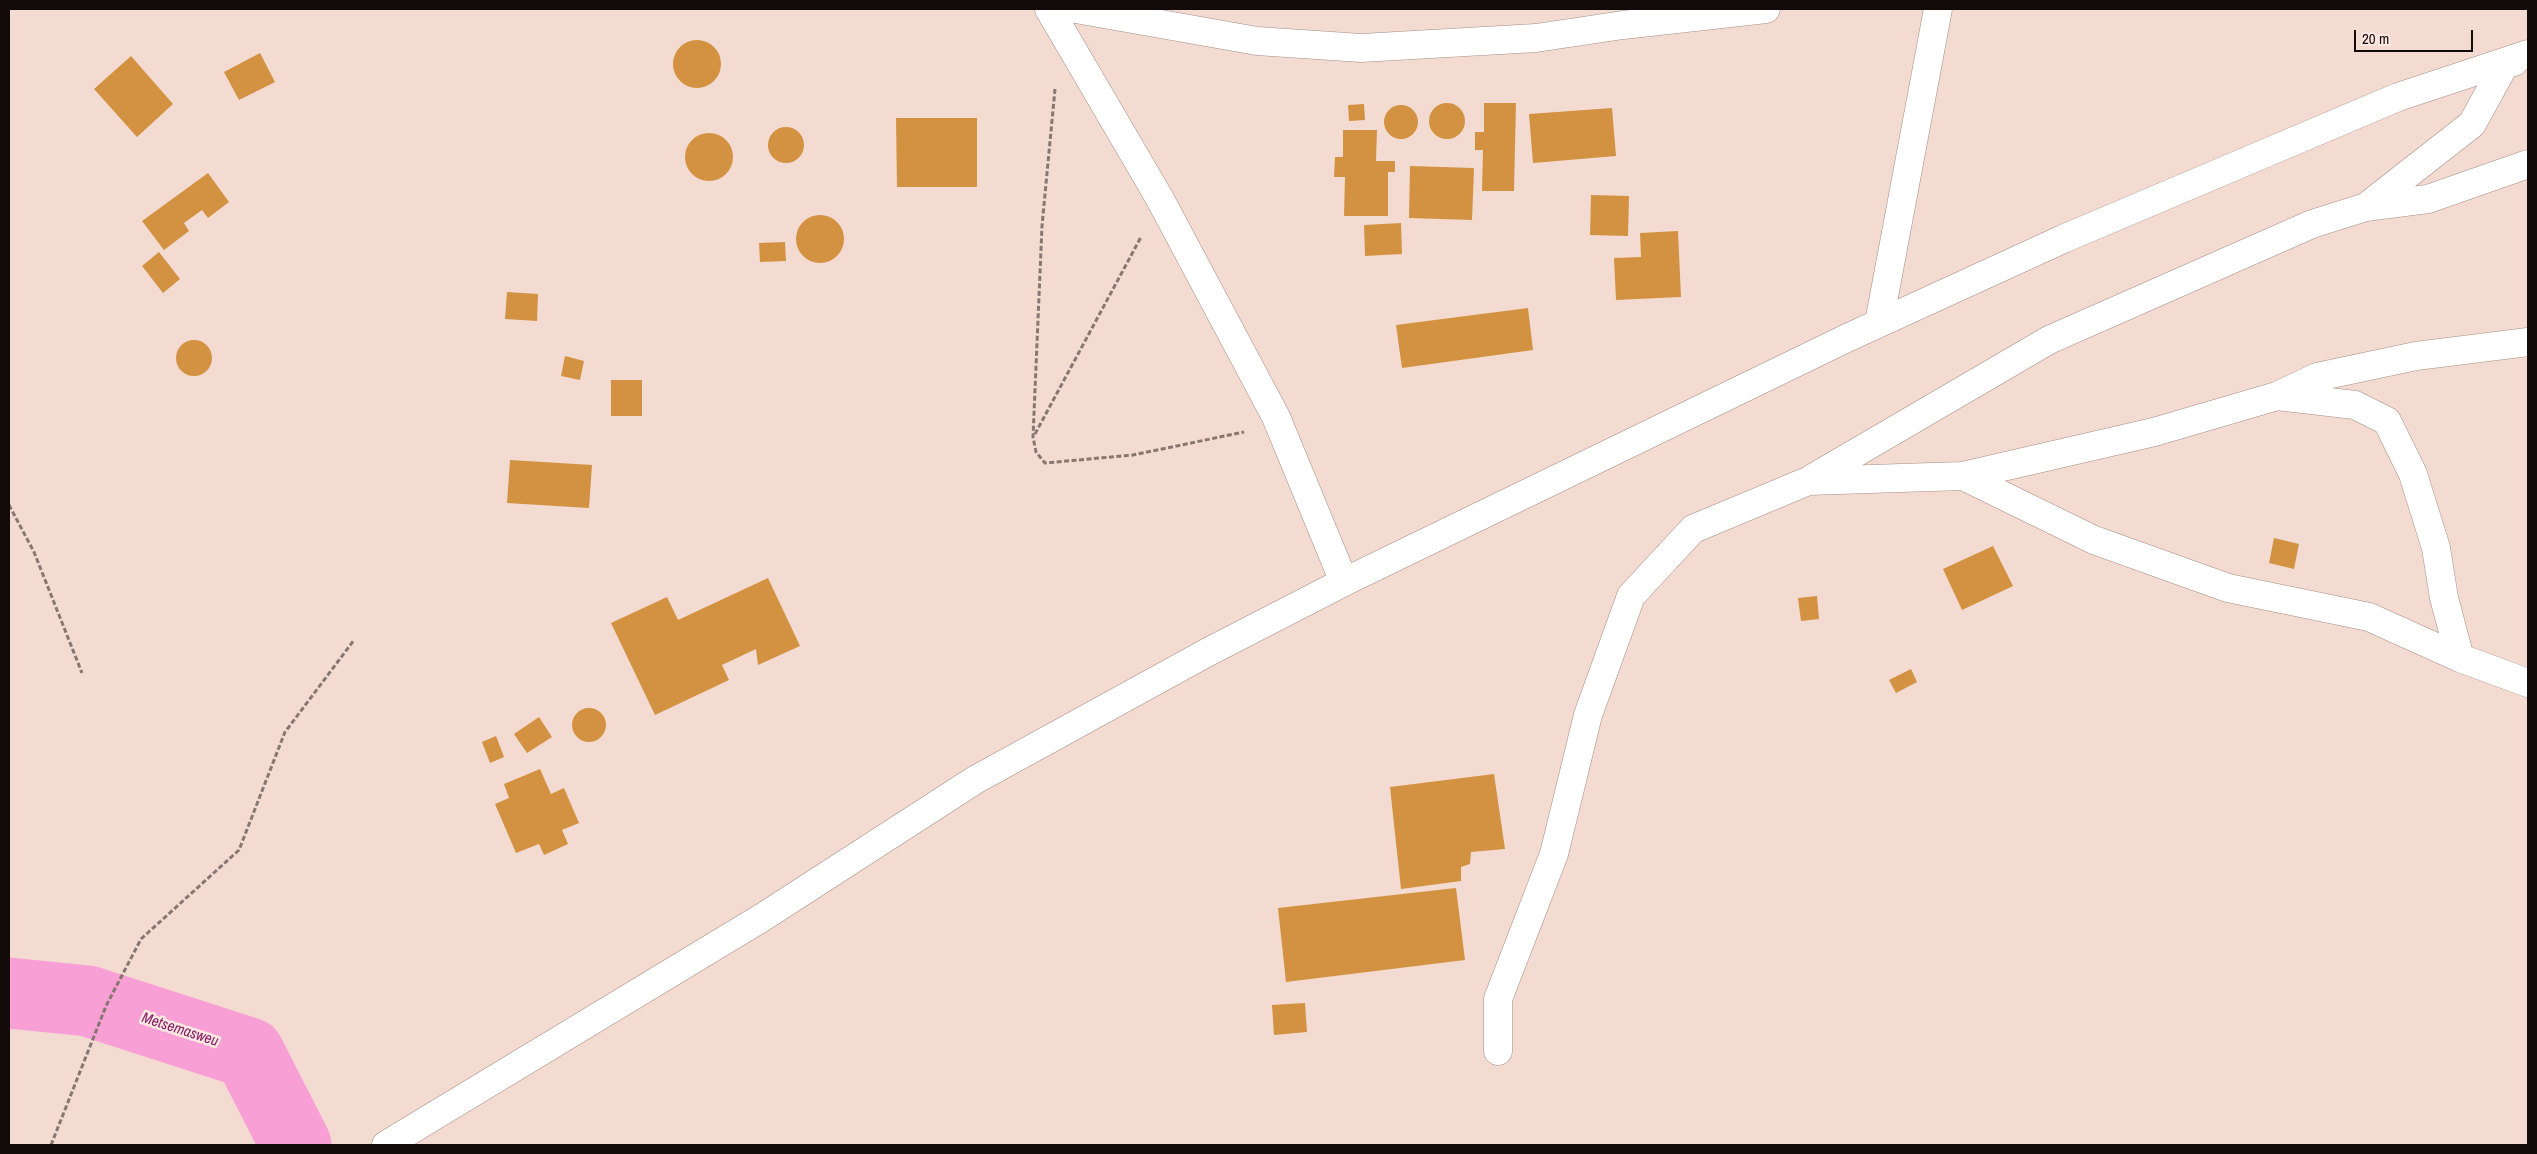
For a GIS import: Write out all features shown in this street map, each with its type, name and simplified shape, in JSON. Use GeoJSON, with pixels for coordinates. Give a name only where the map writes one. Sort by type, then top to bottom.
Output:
{"type":"FeatureCollection","features":[{"type":"Feature","properties":{"kind":"street"},"geometry":{"type":"LineString","coordinates":[[1049,9],[1160,198],[1276,417],[1344,582]]}},
{"type":"Feature","properties":{"kind":"street"},"geometry":{"type":"LineString","coordinates":[[1076,9],[1257,42],[1361,48],[1536,38],[1623,25],[1766,9]]}},
{"type":"Feature","properties":{"kind":"street"},"geometry":{"type":"LineString","coordinates":[[1879,324],[1938,9]]}},
{"type":"Feature","properties":{"kind":"street"},"geometry":{"type":"LineString","coordinates":[[386,1145],[763,917],[975,780],[1208,652],[1344,582],[1879,324],[2063,239],[2398,97],[2521,60]]}},
{"type":"Feature","properties":{"kind":"street"},"geometry":{"type":"LineString","coordinates":[[2366,207],[2472,124],[2521,60]]}},
{"type":"Feature","properties":{"kind":"street"},"geometry":{"type":"LineString","coordinates":[[1498,1051],[1498,999],[1554,854],[1588,715],[1631,596],[1693,529],[1808,481],[2049,340],[2312,224],[2366,207],[2428,199],[2528,164]]}},
{"type":"Feature","properties":{"kind":"street"},"geometry":{"type":"LineString","coordinates":[[1808,481],[1963,476],[2154,432],[2277,396],[2317,377],[2416,356],[2528,342]]}},
{"type":"Feature","properties":{"kind":"street"},"geometry":{"type":"LineString","coordinates":[[2277,396],[2355,405],[2387,421],[2413,474],[2436,548],[2444,598],[2460,658]]}},
{"type":"Feature","properties":{"kind":"street"},"geometry":{"type":"LineString","coordinates":[[1963,476],[2094,540],[2228,588],[2369,617],[2460,658],[2528,683]]}},
{"type":"Feature","properties":{"kind":"path"},"geometry":{"type":"LineString","coordinates":[[1055,88],[1042,226],[1033,436],[1036,452],[1045,464],[1133,455],[1238,435],[1276,417]]}},
{"type":"Feature","properties":{"kind":"path"},"geometry":{"type":"LineString","coordinates":[[1033,436],[1160,198]]}},
{"type":"Feature","properties":{"kind":"path"},"geometry":{"type":"LineString","coordinates":[[9,505],[34,552],[82,673]]}},
{"type":"Feature","properties":{"kind":"path"},"geometry":{"type":"LineString","coordinates":[[51,1145],[106,1006],[141,940],[240,850],[285,732],[354,640]]}},
{"type":"Feature","properties":{"kind":"building"},"geometry":{"type":"Polygon","coordinates":[[[697,40],[706,42],[714,47],[719,55],[721,64],[719,73],[714,81],[706,86],[697,88],[688,86],[680,81],[675,73],[673,64],[675,55],[680,47],[688,42],[697,40]]]}},
{"type":"Feature","properties":{"kind":"building"},"geometry":{"type":"Polygon","coordinates":[[[260,53],[275,82],[239,100],[224,72],[260,53]]]}},
{"type":"Feature","properties":{"kind":"building"},"geometry":{"type":"Polygon","coordinates":[[[131,56],[173,104],[137,137],[94,89],[131,56]]]}},
{"type":"Feature","properties":{"kind":"building"},"geometry":{"type":"Polygon","coordinates":[[[1447,103],[1454,104],[1460,108],[1464,114],[1464,128],[1460,134],[1454,138],[1447,139],[1440,138],[1434,134],[1430,128],[1429,121],[1430,114],[1434,108],[1440,104],[1447,103]]]}},
{"type":"Feature","properties":{"kind":"building"},"geometry":{"type":"Polygon","coordinates":[[[1484,103],[1516,103],[1514,191],[1482,191],[1483,150],[1475,150],[1475,132],[1484,132],[1484,103]]]}},
{"type":"Feature","properties":{"kind":"building"},"geometry":{"type":"Polygon","coordinates":[[[1364,104],[1365,120],[1349,121],[1348,105],[1364,104]]]}},
{"type":"Feature","properties":{"kind":"building"},"geometry":{"type":"Polygon","coordinates":[[[1401,105],[1413,110],[1418,122],[1413,134],[1401,139],[1389,134],[1384,122],[1389,110],[1401,105]]]}},
{"type":"Feature","properties":{"kind":"building"},"geometry":{"type":"Polygon","coordinates":[[[1612,108],[1616,156],[1533,163],[1529,114],[1612,108]]]}},
{"type":"Feature","properties":{"kind":"building"},"geometry":{"type":"Polygon","coordinates":[[[896,118],[977,118],[977,187],[897,187],[896,118]]]}},
{"type":"Feature","properties":{"kind":"building"},"geometry":{"type":"Polygon","coordinates":[[[786,127],[793,128],[799,132],[803,138],[803,152],[799,158],[793,162],[786,163],[779,162],[773,158],[769,152],[768,145],[769,138],[773,132],[779,128],[786,127]]]}},
{"type":"Feature","properties":{"kind":"building"},"geometry":{"type":"Polygon","coordinates":[[[1343,130],[1377,130],[1376,161],[1395,161],[1395,172],[1388,172],[1388,216],[1344,216],[1345,177],[1334,177],[1335,157],[1343,157],[1343,130]]]}},
{"type":"Feature","properties":{"kind":"building"},"geometry":{"type":"Polygon","coordinates":[[[704,133],[714,133],[723,137],[729,143],[732,148],[732,166],[723,177],[714,181],[704,181],[695,177],[689,171],[685,162],[685,152],[689,143],[695,137],[704,133]]]}},
{"type":"Feature","properties":{"kind":"building"},"geometry":{"type":"Polygon","coordinates":[[[1410,166],[1474,168],[1472,220],[1409,218],[1410,166]]]}},
{"type":"Feature","properties":{"kind":"building"},"geometry":{"type":"Polygon","coordinates":[[[208,173],[229,202],[208,218],[202,210],[184,223],[189,231],[164,250],[142,221],[208,173]]]}},
{"type":"Feature","properties":{"kind":"building"},"geometry":{"type":"Polygon","coordinates":[[[1591,195],[1629,196],[1628,236],[1590,235],[1591,195]]]}},
{"type":"Feature","properties":{"kind":"building"},"geometry":{"type":"Polygon","coordinates":[[[815,215],[825,215],[837,222],[844,234],[844,244],[837,256],[825,263],[815,263],[807,259],[800,252],[796,244],[796,234],[800,226],[807,219],[815,215]]]}},
{"type":"Feature","properties":{"kind":"building"},"geometry":{"type":"Polygon","coordinates":[[[1401,223],[1402,254],[1365,256],[1364,225],[1401,223]]]}},
{"type":"Feature","properties":{"kind":"building"},"geometry":{"type":"Polygon","coordinates":[[[1678,231],[1681,297],[1616,300],[1614,258],[1641,257],[1640,233],[1678,231]]]}},
{"type":"Feature","properties":{"kind":"building"},"geometry":{"type":"Polygon","coordinates":[[[785,242],[786,261],[760,262],[759,243],[785,242]]]}},
{"type":"Feature","properties":{"kind":"building"},"geometry":{"type":"Polygon","coordinates":[[[159,252],[180,279],[163,293],[142,266],[159,252]]]}},
{"type":"Feature","properties":{"kind":"building"},"geometry":{"type":"Polygon","coordinates":[[[507,292],[538,294],[537,321],[505,319],[507,292]]]}},
{"type":"Feature","properties":{"kind":"building"},"geometry":{"type":"Polygon","coordinates":[[[1528,308],[1533,350],[1402,368],[1396,325],[1528,308]]]}},
{"type":"Feature","properties":{"kind":"building"},"geometry":{"type":"Polygon","coordinates":[[[194,340],[206,346],[212,358],[206,370],[194,376],[182,370],[176,358],[182,346],[194,340]]]}},
{"type":"Feature","properties":{"kind":"building"},"geometry":{"type":"Polygon","coordinates":[[[565,356],[584,361],[580,380],[561,376],[565,356]]]}},
{"type":"Feature","properties":{"kind":"building"},"geometry":{"type":"Polygon","coordinates":[[[611,380],[642,380],[642,416],[611,416],[611,380]]]}},
{"type":"Feature","properties":{"kind":"building"},"geometry":{"type":"Polygon","coordinates":[[[510,460],[592,465],[589,508],[507,503],[510,460]]]}},
{"type":"Feature","properties":{"kind":"building"},"geometry":{"type":"Polygon","coordinates":[[[2274,538],[2299,544],[2294,569],[2269,563],[2274,538]]]}},
{"type":"Feature","properties":{"kind":"building"},"geometry":{"type":"Polygon","coordinates":[[[1993,546],[2013,586],[1962,610],[1943,569],[1993,546]]]}},
{"type":"Feature","properties":{"kind":"building"},"geometry":{"type":"Polygon","coordinates":[[[768,578],[800,646],[758,665],[756,649],[722,665],[729,680],[655,715],[611,623],[667,597],[678,620],[768,578]]]}},
{"type":"Feature","properties":{"kind":"building"},"geometry":{"type":"Polygon","coordinates":[[[1817,596],[1819,619],[1801,621],[1798,598],[1817,596]]]}},
{"type":"Feature","properties":{"kind":"building"},"geometry":{"type":"Polygon","coordinates":[[[1911,669],[1917,682],[1896,693],[1889,680],[1911,669]]]}},
{"type":"Feature","properties":{"kind":"building"},"geometry":{"type":"Polygon","coordinates":[[[589,708],[596,709],[601,713],[605,718],[605,732],[601,737],[596,741],[589,742],[582,741],[577,737],[573,732],[572,725],[573,718],[577,713],[582,709],[589,708]]]}},
{"type":"Feature","properties":{"kind":"building"},"geometry":{"type":"Polygon","coordinates":[[[539,717],[552,737],[527,753],[514,734],[539,717]]]}},
{"type":"Feature","properties":{"kind":"building"},"geometry":{"type":"Polygon","coordinates":[[[496,736],[504,757],[490,763],[482,742],[496,736]]]}},
{"type":"Feature","properties":{"kind":"building"},"geometry":{"type":"Polygon","coordinates":[[[540,769],[551,794],[564,788],[579,823],[562,830],[568,844],[544,855],[539,844],[516,853],[495,804],[509,798],[504,784],[540,769]]]}},
{"type":"Feature","properties":{"kind":"building"},"geometry":{"type":"Polygon","coordinates":[[[1494,774],[1505,849],[1471,852],[1470,864],[1461,867],[1461,881],[1401,889],[1390,787],[1494,774]]]}},
{"type":"Feature","properties":{"kind":"building"},"geometry":{"type":"Polygon","coordinates":[[[1456,888],[1465,960],[1286,982],[1278,908],[1456,888]]]}},
{"type":"Feature","properties":{"kind":"building"},"geometry":{"type":"Polygon","coordinates":[[[1305,1003],[1307,1032],[1274,1035],[1272,1005],[1305,1003]]]}},
{"type":"Feature","properties":{"kind":"waterway","name":"Metsemasweu"},"geometry":{"type":"LineString","coordinates":[[9,993],[88,1001],[249,1053],[296,1145]]}}]}
